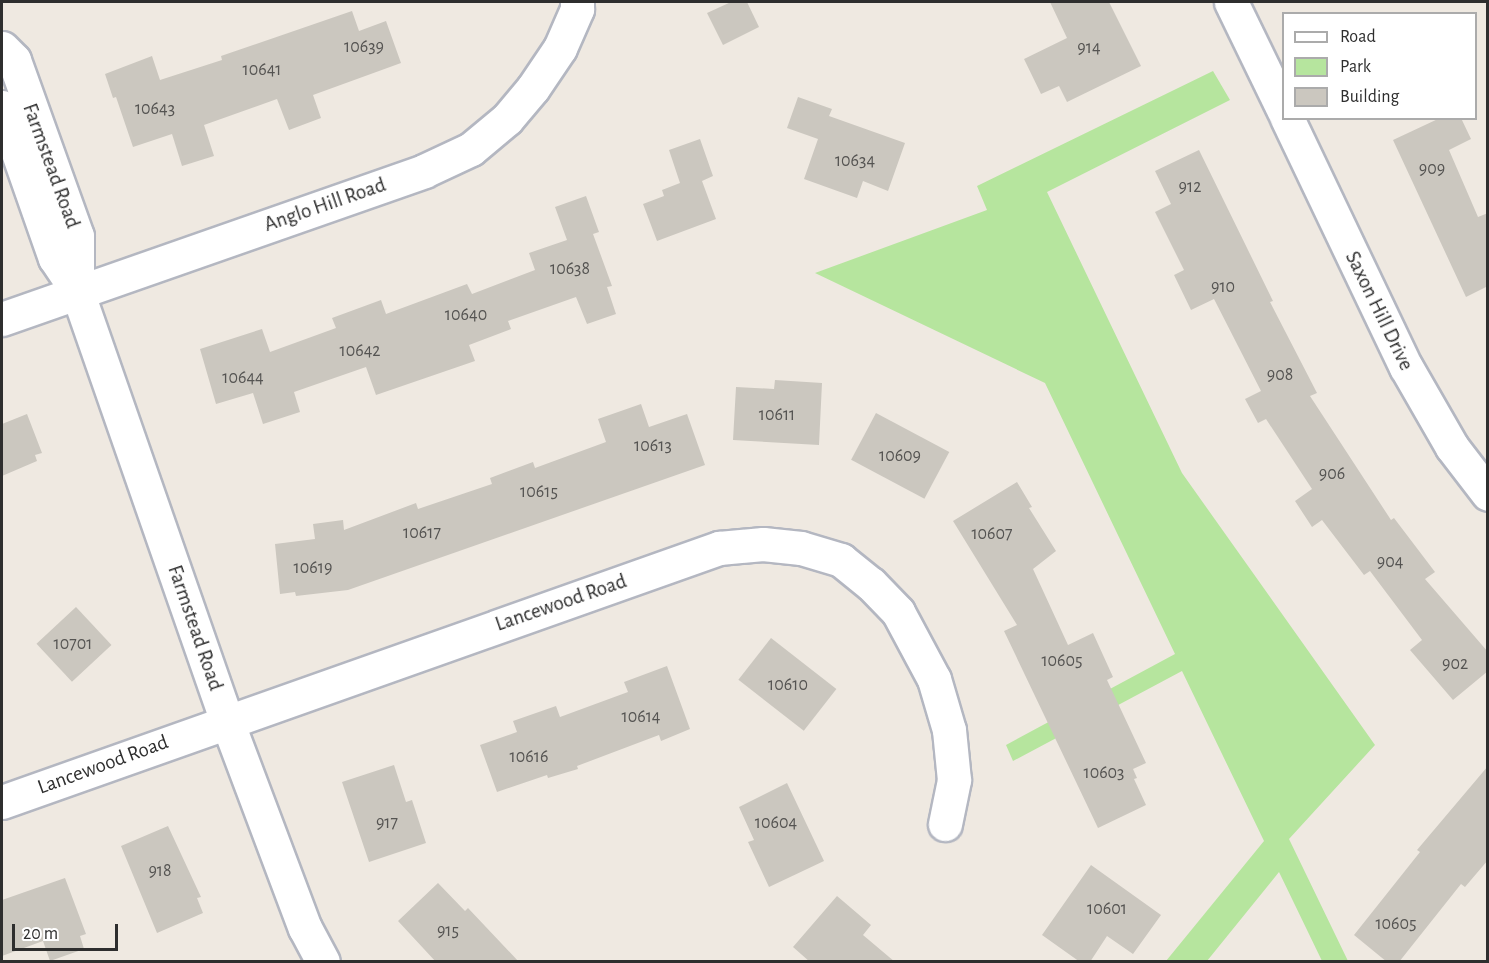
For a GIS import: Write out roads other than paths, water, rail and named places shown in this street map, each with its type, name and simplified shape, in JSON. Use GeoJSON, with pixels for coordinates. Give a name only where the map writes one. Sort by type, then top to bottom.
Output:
{"type":"FeatureCollection","features":[{"type":"Feature","properties":{"kind":"street","name":"Anglo Hill Road"},"geometry":{"type":"LineString","coordinates":[[2,319],[424,171],[471,149],[507,119],[533,88],[560,48],[577,9],[577,2]]}},
{"type":"Feature","properties":{"kind":"street"},"geometry":{"type":"LineString","coordinates":[[1231,2],[1282,107]]}},
{"type":"Feature","properties":{"kind":"street","name":"Farmstead Road"},"geometry":{"type":"LineString","coordinates":[[2,48],[14,60],[77,236],[77,291]]}},
{"type":"Feature","properties":{"kind":"street","name":"Farmstead Road"},"geometry":{"type":"LineString","coordinates":[[2,107],[55,258],[77,291],[227,721],[305,928],[323,962]]}},
{"type":"Feature","properties":{"kind":"street","name":"Saxon Hill Drive"},"geometry":{"type":"LineString","coordinates":[[1288,120],[1406,367],[1452,447],[1488,494]]}},
{"type":"Feature","properties":{"kind":"street","name":"Lancewood Road"},"geometry":{"type":"LineString","coordinates":[[2,802],[719,548],[763,544],[801,548],[841,560],[871,584],[898,612],[934,679],[949,730],[954,780],[945,825]]}}]}
